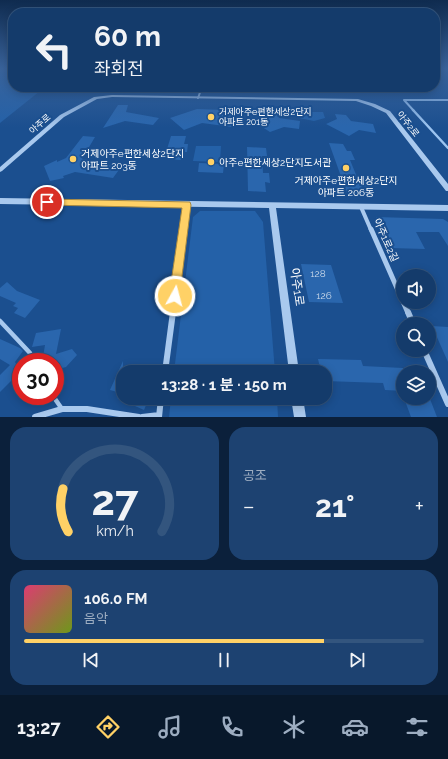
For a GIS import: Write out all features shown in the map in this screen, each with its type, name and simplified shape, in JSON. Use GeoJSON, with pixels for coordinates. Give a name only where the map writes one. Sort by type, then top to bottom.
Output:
{"type":"FeatureCollection","features":[{"type":"Feature","properties":{"kind":"street","name":"아주2로"},"geometry":{"type":"LineString","coordinates":[[96,98],[112,96],[356,100],[374,105],[388,112],[448,189]]}},
{"type":"Feature","properties":{"kind":"street","name":"아주로"},"geometry":{"type":"LineString","coordinates":[[0,170],[62,116],[96,98]]}},
{"type":"Feature","properties":{"kind":"street"},"geometry":{"type":"LineString","coordinates":[[0,201],[448,208]]}},
{"type":"Feature","properties":{"kind":"street"},"geometry":{"type":"LineString","coordinates":[[166,365],[187,205]]}},
{"type":"Feature","properties":{"kind":"street","name":"아주1로"},"geometry":{"type":"LineString","coordinates":[[272,206],[293,365]]}},
{"type":"Feature","properties":{"kind":"street","name":"아주1로2길"},"geometry":{"type":"LineString","coordinates":[[361,207],[410,317]]}},
{"type":"Feature","properties":{"kind":"street"},"geometry":{"type":"LineString","coordinates":[[427,357],[448,404]]}},
{"type":"Feature","properties":{"kind":"street"},"geometry":{"type":"LineString","coordinates":[[142,417],[159,416],[160,405]]}},
{"type":"Feature","properties":{"kind":"street"},"geometry":{"type":"LineString","coordinates":[[298,405],[300,417]]}},
{"type":"Feature","properties":{"kind":"street"},"geometry":{"type":"LineString","coordinates":[[35,417],[62,409],[87,409],[139,417]]}},
{"type":"Feature","properties":{"kind":"lane"},"geometry":{"type":"LineString","coordinates":[[198,98],[200,92]]}},
{"type":"Feature","properties":{"kind":"lane"},"geometry":{"type":"LineString","coordinates":[[0,321],[30,353]]}},
{"type":"Feature","properties":{"kind":"lane"},"geometry":{"type":"LineString","coordinates":[[59,405],[62,409]]}},
{"type":"Feature","properties":{"kind":"shaded area"},"geometry":{"type":"Polygon","coordinates":[[[0,88],[8,88],[8,92],[39,92],[0,123],[0,88]]]}},
{"type":"Feature","properties":{"kind":"shaded area"},"geometry":{"type":"Polygon","coordinates":[[[297,112],[323,112],[325,118],[314,121],[299,118],[297,112]]]}},
{"type":"Feature","properties":{"kind":"shaded area"},"geometry":{"type":"Polygon","coordinates":[[[196,146],[221,146],[220,162],[193,161],[196,146]]]}},
{"type":"Feature","properties":{"kind":"shaded area"},"geometry":{"type":"Polygon","coordinates":[[[200,211],[255,211],[263,222],[274,365],[175,365],[193,217],[200,211]]]}},
{"type":"Feature","properties":{"kind":"shaded area"},"geometry":{"type":"Polygon","coordinates":[[[170,405],[277,405],[278,417],[169,417],[170,405]]]}},
{"type":"Feature","properties":{"kind":"building"},"geometry":{"type":"Polygon","coordinates":[[[118,105],[128,105],[126,112],[159,118],[153,125],[125,121],[103,128],[118,105]]]}},
{"type":"Feature","properties":{"kind":"building","name":"거제아주e편한세상2단지 아파트 201동"},"geometry":{"type":"Polygon","coordinates":[[[197,109],[226,110],[235,114],[232,127],[202,123],[184,130],[170,118],[197,109]]]}},
{"type":"Feature","properties":{"kind":"building"},"geometry":{"type":"Polygon","coordinates":[[[265,112],[276,112],[279,118],[300,121],[299,129],[284,127],[270,132],[253,121],[266,116],[265,112]]]}},
{"type":"Feature","properties":{"kind":"building"},"geometry":{"type":"Polygon","coordinates":[[[335,114],[346,115],[351,121],[373,124],[376,133],[359,130],[349,136],[326,124],[337,119],[335,114]]]}},
{"type":"Feature","properties":{"kind":"building","name":"거제아주e편한세상2단지 아파트 203동"},"geometry":{"type":"Polygon","coordinates":[[[83,136],[95,137],[82,159],[109,163],[107,165],[121,167],[113,178],[75,172],[63,176],[64,178],[50,181],[44,166],[66,158],[83,136]]]}},
{"type":"Feature","properties":{"kind":"building"},"geometry":{"type":"Polygon","coordinates":[[[171,136],[186,136],[184,144],[188,144],[187,152],[182,152],[181,160],[164,159],[171,136]]]}},
{"type":"Feature","properties":{"kind":"building","name":"거제아주e편한세상2단지 아파트 206동"},"geometry":{"type":"Polygon","coordinates":[[[329,143],[343,144],[347,151],[351,151],[355,160],[350,160],[357,177],[363,177],[367,187],[362,187],[366,197],[348,196],[329,143]]]}},
{"type":"Feature","properties":{"kind":"building"},"geometry":{"type":"Polygon","coordinates":[[[247,147],[266,148],[267,156],[262,156],[263,173],[269,173],[270,183],[265,182],[266,192],[248,191],[247,147]]]}},
{"type":"Feature","properties":{"kind":"building"},"geometry":{"type":"Polygon","coordinates":[[[199,163],[224,164],[223,173],[198,172],[199,163]]]}},
{"type":"Feature","properties":{"kind":"building"},"geometry":{"type":"Polygon","coordinates":[[[376,217],[443,219],[448,222],[448,246],[439,232],[416,232],[425,249],[391,248],[376,217]]]}},
{"type":"Feature","properties":{"kind":"building"},"geometry":{"type":"Polygon","coordinates":[[[301,264],[331,265],[343,303],[309,302],[301,264]]]}},
{"type":"Feature","properties":{"kind":"building"},"geometry":{"type":"Polygon","coordinates":[[[7,282],[17,291],[40,300],[25,318],[14,313],[18,308],[13,306],[16,303],[0,296],[0,288],[7,282]]]}},
{"type":"Feature","properties":{"kind":"building"},"geometry":{"type":"Polygon","coordinates":[[[436,326],[448,327],[448,362],[436,335],[436,326]]]}},
{"type":"Feature","properties":{"kind":"building"},"geometry":{"type":"Polygon","coordinates":[[[61,329],[56,353],[44,353],[45,345],[32,347],[36,333],[61,329]]]}},
{"type":"Feature","properties":{"kind":"building"},"geometry":{"type":"Polygon","coordinates":[[[0,339],[20,348],[23,351],[22,353],[12,353],[12,380],[0,392],[0,375],[10,365],[0,359],[0,339]]]}},
{"type":"Feature","properties":{"kind":"building"},"geometry":{"type":"Polygon","coordinates":[[[72,349],[77,355],[64,368],[64,353],[59,353],[72,349]]]}},
{"type":"Feature","properties":{"kind":"building"},"geometry":{"type":"Polygon","coordinates":[[[318,359],[361,360],[363,366],[396,368],[396,391],[385,390],[383,383],[332,381],[332,365],[319,365],[318,359]]]}},
{"type":"Feature","properties":{"kind":"building"},"geometry":{"type":"Polygon","coordinates":[[[116,377],[116,392],[110,390],[116,377]]]}},
{"type":"Feature","properties":{"kind":"building"},"geometry":{"type":"Polygon","coordinates":[[[133,405],[146,405],[144,410],[133,405]]]}},
{"type":"Feature","properties":{"kind":"building"},"geometry":{"type":"Polygon","coordinates":[[[407,405],[432,405],[437,417],[411,417],[407,405]]]}},
{"type":"Feature","properties":{"kind":"waterway"},"geometry":{"type":"LineString","coordinates":[[414,111],[404,100],[448,100]]}},
{"type":"Feature","properties":{"kind":"waterway"},"geometry":{"type":"LineString","coordinates":[[413,110],[448,148]]}},
{"type":"Feature","properties":{"kind":"place","name":"거제아주e편한세상2단지 아파트 201동"},"geometry":{"type":"Point","coordinates":[211,117]}},
{"type":"Feature","properties":{"kind":"place","name":"거제아주e편한세상2단지 아파트 203동"},"geometry":{"type":"Point","coordinates":[73,159]}},
{"type":"Feature","properties":{"kind":"place","name":"아주e편한세상2단지도서관"},"geometry":{"type":"Point","coordinates":[211,162]}},
{"type":"Feature","properties":{"kind":"place","name":"거제아주e편한세상2단지 아파트 206동"},"geometry":{"type":"Point","coordinates":[346,168]}},
{"type":"Feature","properties":{"kind":"route"},"geometry":{"type":"LineString","coordinates":[[47,202],[187,205],[175,296]]}}]}
